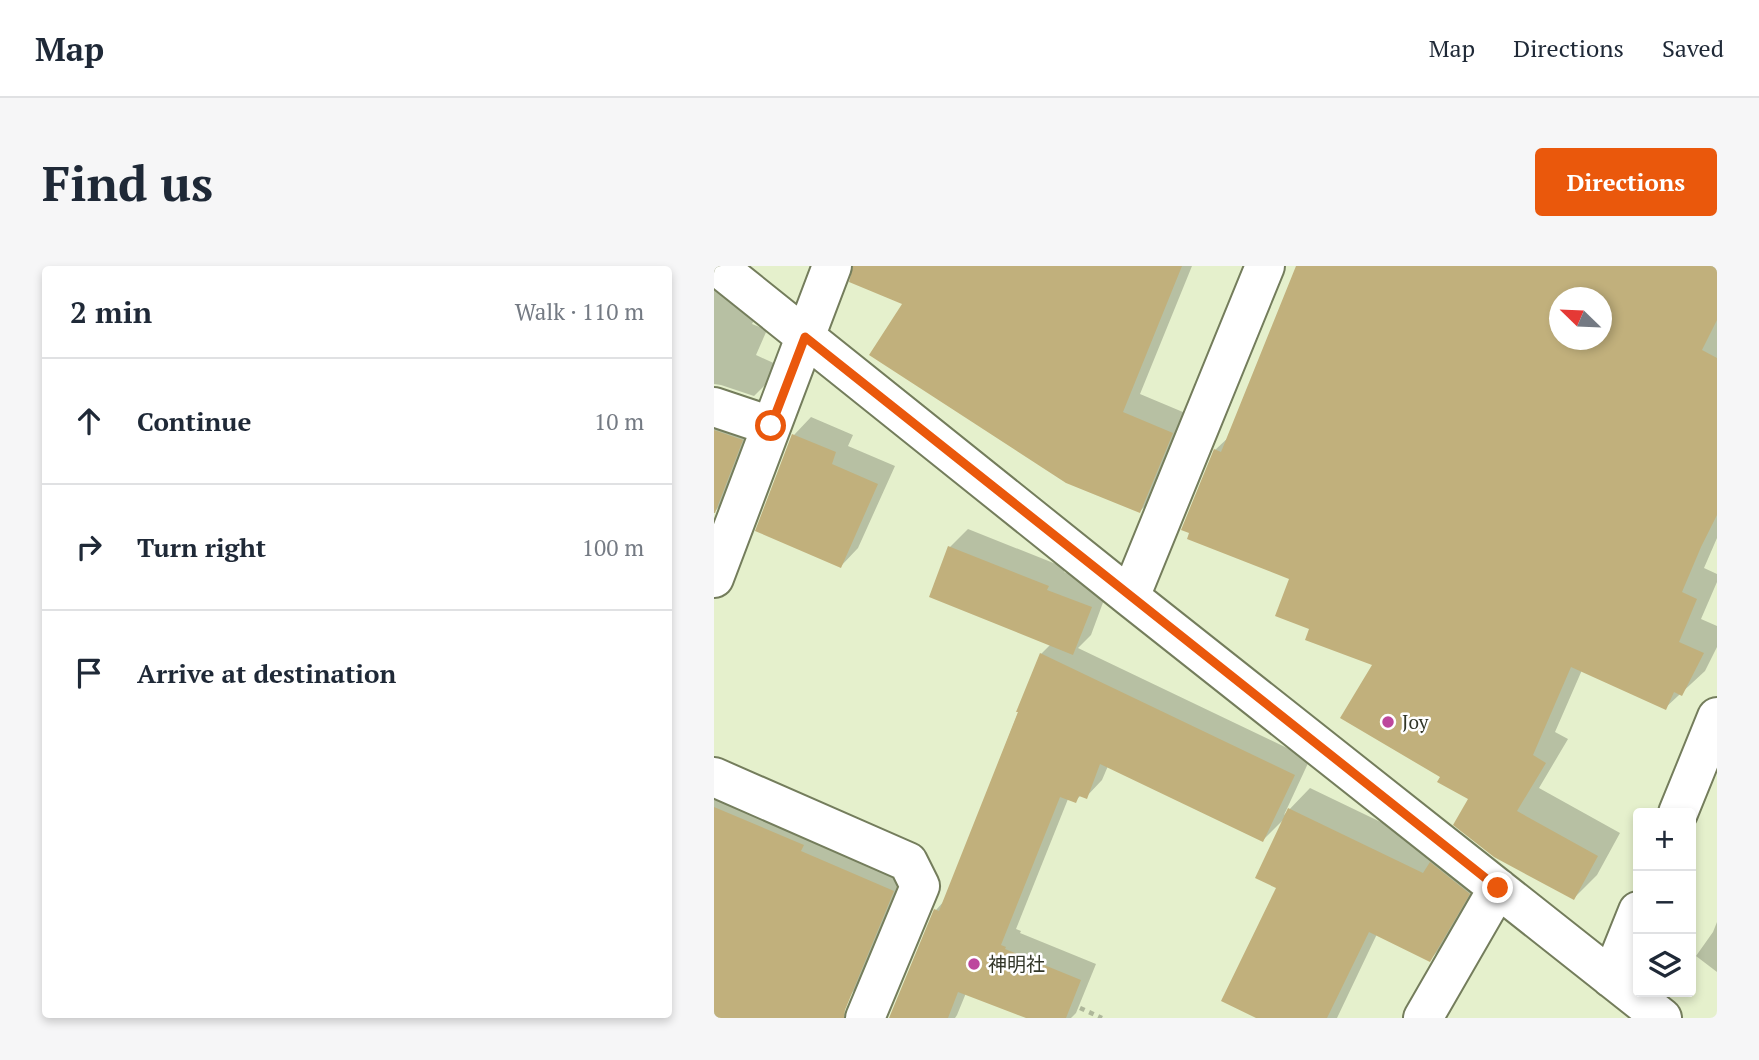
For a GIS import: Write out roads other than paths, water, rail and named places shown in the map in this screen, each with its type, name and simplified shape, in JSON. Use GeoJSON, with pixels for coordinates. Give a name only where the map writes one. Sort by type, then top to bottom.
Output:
{"type":"FeatureCollection","features":[{"type":"Feature","properties":{"kind":"street"},"geometry":{"type":"LineString","coordinates":[[717,266],[1662,1018]]}},
{"type":"Feature","properties":{"kind":"street"},"geometry":{"type":"LineString","coordinates":[[714,578],[832,266]]}},
{"type":"Feature","properties":{"kind":"street"},"geometry":{"type":"LineString","coordinates":[[1130,597],[1265,266]]}},
{"type":"Feature","properties":{"kind":"street"},"geometry":{"type":"LineString","coordinates":[[714,407],[771,426]]}},
{"type":"Feature","properties":{"kind":"street"},"geometry":{"type":"LineString","coordinates":[[1680,808],[1717,717]]}},
{"type":"Feature","properties":{"kind":"street"},"geometry":{"type":"LineString","coordinates":[[714,777],[908,862],[920,886],[864,1018]]}},
{"type":"Feature","properties":{"kind":"street"},"geometry":{"type":"LineString","coordinates":[[1423,1018],[1498,888]]}},
{"type":"Feature","properties":{"kind":"street"},"geometry":{"type":"LineString","coordinates":[[1611,978],[1633,923]]}},
{"type":"Feature","properties":{"kind":"place","name":"Joy"},"geometry":{"type":"Point","coordinates":[1388,722]}},
{"type":"Feature","properties":{"kind":"place","name":"神明社"},"geometry":{"type":"Point","coordinates":[974,964]}}]}
